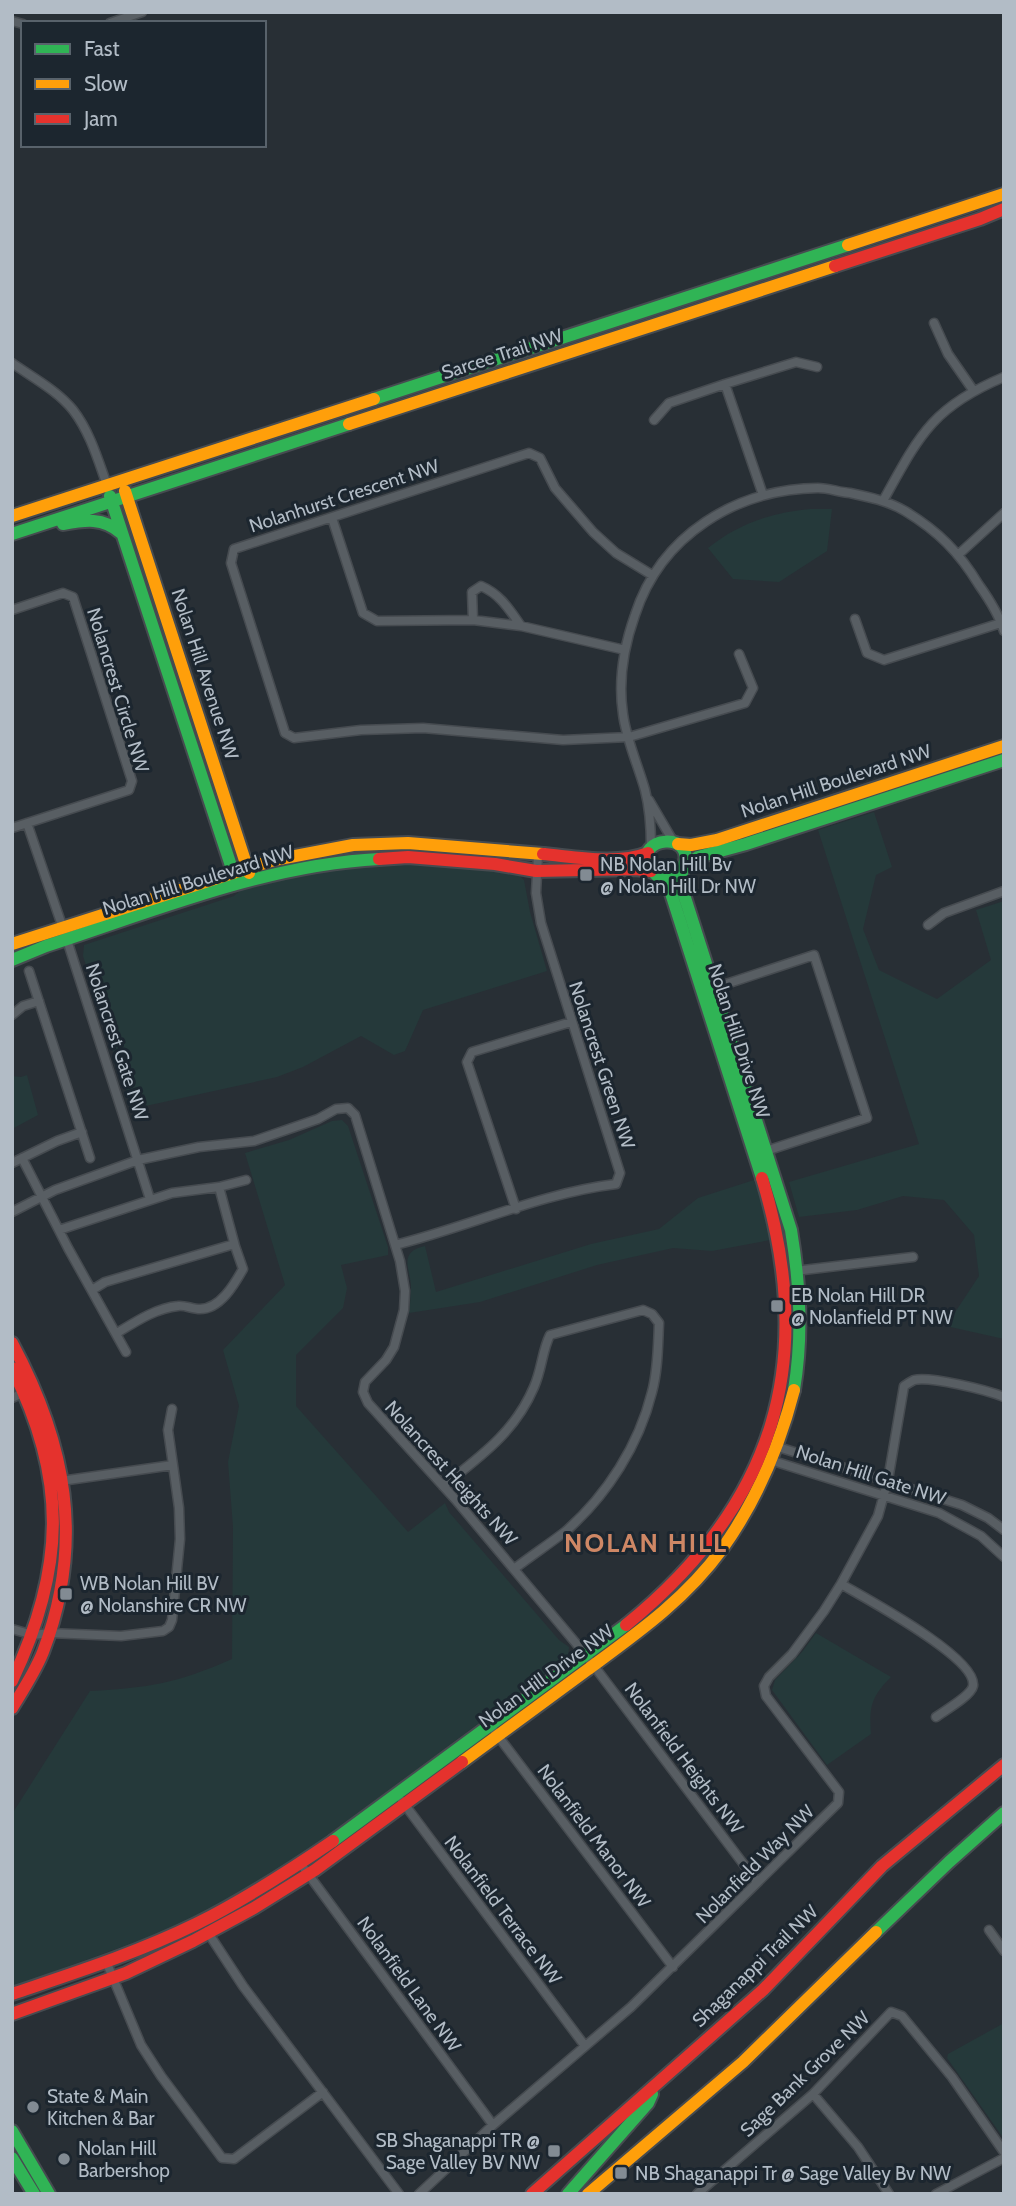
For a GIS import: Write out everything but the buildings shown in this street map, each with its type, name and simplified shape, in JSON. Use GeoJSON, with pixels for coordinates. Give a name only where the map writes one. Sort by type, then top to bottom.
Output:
{"type":"FeatureCollection","features":[{"type":"Feature","properties":{"kind":"street"},"geometry":{"type":"LineString","coordinates":[[116,21],[142,12]]}},
{"type":"Feature","properties":{"kind":"street","name":"Sarcee Trail NW"},"geometry":{"type":"LineString","coordinates":[[12,516],[1004,194]]}},
{"type":"Feature","properties":{"kind":"street","name":"Sarcee Trail NW"},"geometry":{"type":"LineString","coordinates":[[12,534],[1004,211]]}},
{"type":"Feature","properties":{"kind":"street"},"geometry":{"type":"LineString","coordinates":[[934,323],[948,355],[973,390]]}},
{"type":"Feature","properties":{"kind":"street"},"geometry":{"type":"LineString","coordinates":[[654,420],[668,403],[725,384],[796,362],[817,367]]}},
{"type":"Feature","properties":{"kind":"street"},"geometry":{"type":"LineString","coordinates":[[12,363],[72,408],[86,432],[107,485]]}},
{"type":"Feature","properties":{"kind":"street"},"geometry":{"type":"LineString","coordinates":[[883,501],[917,440],[940,413],[973,390],[1004,377]]}},
{"type":"Feature","properties":{"kind":"street"},"geometry":{"type":"LineString","coordinates":[[725,384],[764,495]]}},
{"type":"Feature","properties":{"kind":"street","name":"Nolanhurst Crescent NW"},"geometry":{"type":"LineString","coordinates":[[629,737],[563,740],[423,728],[361,730],[294,738],[285,733],[231,563],[234,549],[528,453],[540,458],[555,488],[593,532],[616,552],[652,575]]}},
{"type":"Feature","properties":{"kind":"street","name":"Nolan Hill Avenue NW"},"geometry":{"type":"LineString","coordinates":[[122,481],[249,874]]}},
{"type":"Feature","properties":{"kind":"street","name":"Nolan Hill Avenue NW"},"geometry":{"type":"LineString","coordinates":[[107,485],[236,878]]}},
{"type":"Feature","properties":{"kind":"street"},"geometry":{"type":"LineString","coordinates":[[646,794],[675,843],[685,854],[683,868],[672,878],[656,874],[648,865],[651,825],[646,794],[623,714],[622,670],[635,613],[652,575],[685,536],[706,519],[764,495],[820,488],[883,501],[903,510],[959,554],[1003,626],[884,660],[867,653],[855,619]]}},
{"type":"Feature","properties":{"kind":"street"},"geometry":{"type":"LineString","coordinates":[[959,554],[1004,513]]}},
{"type":"Feature","properties":{"kind":"street"},"geometry":{"type":"LineString","coordinates":[[332,518],[363,613],[377,621],[473,620],[521,626],[625,650]]}},
{"type":"Feature","properties":{"kind":"street"},"geometry":{"type":"LineString","coordinates":[[49,522],[63,524],[100,519],[110,522],[125,538]]}},
{"type":"Feature","properties":{"kind":"street"},"geometry":{"type":"LineString","coordinates":[[473,620],[471,592],[481,586],[492,590],[507,605],[521,626]]}},
{"type":"Feature","properties":{"kind":"street","name":"Nolancrest Circle NW"},"geometry":{"type":"LineString","coordinates":[[12,610],[62,593],[73,597],[132,781],[129,790],[12,828]]}},
{"type":"Feature","properties":{"kind":"street"},"geometry":{"type":"LineString","coordinates":[[629,737],[744,703],[753,688],[739,654]]}},
{"type":"Feature","properties":{"kind":"street","name":"Nolan Hill Boulevard NW"},"geometry":{"type":"LineString","coordinates":[[675,843],[691,845],[717,840],[1004,746]]}},
{"type":"Feature","properties":{"kind":"street","name":"Nolan Hill Boulevard NW"},"geometry":{"type":"LineString","coordinates":[[683,868],[698,857],[746,844],[1004,760]]}},
{"type":"Feature","properties":{"kind":"street"},"geometry":{"type":"LineString","coordinates":[[27,822],[65,933]]}},
{"type":"Feature","properties":{"kind":"street"},"geometry":{"type":"LineString","coordinates":[[650,851],[661,841],[675,843]]}},
{"type":"Feature","properties":{"kind":"street","name":"Nolan Hill Boulevard NW"},"geometry":{"type":"LineString","coordinates":[[12,944],[65,933],[249,874],[284,858],[353,845],[394,843],[622,859],[650,851]]}},
{"type":"Feature","properties":{"kind":"street","name":"Nolancrest Green NW"},"geometry":{"type":"LineString","coordinates":[[395,1245],[443,1233],[584,1188],[616,1184],[620,1173],[541,923],[536,893],[538,855]]}},
{"type":"Feature","properties":{"kind":"street","name":"Nolan Hill Boulevard NW"},"geometry":{"type":"LineString","coordinates":[[249,874],[280,872],[351,860],[408,857],[495,864],[536,871],[636,869],[656,874]]}},
{"type":"Feature","properties":{"kind":"street","name":"Nolan Hill Drive NW"},"geometry":{"type":"LineString","coordinates":[[683,868],[681,885],[691,936],[761,1153]]}},
{"type":"Feature","properties":{"kind":"street","name":"Nolan Hill Drive NW"},"geometry":{"type":"LineString","coordinates":[[12,2014],[155,1961],[308,1875],[400,1799],[494,1730],[593,1666],[666,1608],[699,1576],[736,1528],[770,1445],[783,1371],[792,1272],[774,1217],[761,1153],[714,988],[669,887],[656,874]]}},
{"type":"Feature","properties":{"kind":"street"},"geometry":{"type":"LineString","coordinates":[[928,925],[944,913],[1004,891]]}},
{"type":"Feature","properties":{"kind":"street","name":"Nolan Hill Boulevard NW"},"geometry":{"type":"LineString","coordinates":[[12,960],[65,933]]}},
{"type":"Feature","properties":{"kind":"street","name":"Nolancrest Gate NW"},"geometry":{"type":"LineString","coordinates":[[65,933],[138,1160]]}},
{"type":"Feature","properties":{"kind":"street","name":"Nolan Hill Drive NW"},"geometry":{"type":"LineString","coordinates":[[714,988],[814,955],[867,1118],[761,1153]]}},
{"type":"Feature","properties":{"kind":"street"},"geometry":{"type":"LineString","coordinates":[[29,971],[90,1158]]}},
{"type":"Feature","properties":{"kind":"street"},"geometry":{"type":"LineString","coordinates":[[12,1015],[23,1006],[39,1001]]}},
{"type":"Feature","properties":{"kind":"street"},"geometry":{"type":"LineString","coordinates":[[516,1209],[467,1062],[472,1052],[571,1022]]}},
{"type":"Feature","properties":{"kind":"street","name":"Nolancrest Heights NW"},"geometry":{"type":"LineString","coordinates":[[12,1212],[41,1197],[138,1160],[199,1147],[254,1141],[318,1119],[335,1110],[348,1108],[355,1115],[395,1245],[405,1291],[400,1330],[386,1360],[365,1381],[363,1392],[368,1403],[443,1486],[585,1654]]}},
{"type":"Feature","properties":{"kind":"street"},"geometry":{"type":"LineString","coordinates":[[12,1163],[82,1132]]}},
{"type":"Feature","properties":{"kind":"street"},"geometry":{"type":"LineString","coordinates":[[22,1158],[126,1352]]}},
{"type":"Feature","properties":{"kind":"street"},"geometry":{"type":"LineString","coordinates":[[138,1160],[150,1199]]}},
{"type":"Feature","properties":{"kind":"street"},"geometry":{"type":"LineString","coordinates":[[59,1230],[172,1192],[219,1187],[246,1180]]}},
{"type":"Feature","properties":{"kind":"street"},"geometry":{"type":"LineString","coordinates":[[117,1333],[166,1308],[180,1305],[200,1309],[214,1306],[235,1283],[243,1269],[219,1187]]}},
{"type":"Feature","properties":{"kind":"street"},"geometry":{"type":"LineString","coordinates":[[92,1290],[106,1282],[235,1246]]}},
{"type":"Feature","properties":{"kind":"street"},"geometry":{"type":"LineString","coordinates":[[792,1272],[913,1257]]}},
{"type":"Feature","properties":{"kind":"street"},"geometry":{"type":"LineString","coordinates":[[443,1486],[493,1446],[516,1420],[541,1371],[544,1346],[550,1335],[643,1310],[652,1314],[659,1323],[653,1391],[626,1458],[587,1511],[514,1569]]}},
{"type":"Feature","properties":{"kind":"street"},"geometry":{"type":"LineString","coordinates":[[12,1343],[30,1389]]}},
{"type":"Feature","properties":{"kind":"street"},"geometry":{"type":"LineString","coordinates":[[12,1368],[30,1389],[50,1422],[57,1482],[66,1510],[66,1547],[59,1597],[42,1634],[12,1681]]}},
{"type":"Feature","properties":{"kind":"street","name":"Nolanfield Way NW"},"geometry":{"type":"LineString","coordinates":[[419,2194],[493,2125],[631,2007],[838,1803],[839,1792],[766,1696],[764,1686],[809,1632],[841,1584],[878,1516],[888,1480],[904,1386],[915,1380],[935,1382],[971,1387],[1004,1397]]}},
{"type":"Feature","properties":{"kind":"street"},"geometry":{"type":"LineString","coordinates":[[12,1398],[30,1389]]}},
{"type":"Feature","properties":{"kind":"street"},"geometry":{"type":"LineString","coordinates":[[12,1629],[42,1634],[121,1636],[157,1632],[169,1627],[172,1620],[180,1539],[179,1508],[168,1430],[172,1409]]}},
{"type":"Feature","properties":{"kind":"street","name":"Nolan Hill Gate NW"},"geometry":{"type":"LineString","coordinates":[[770,1445],[961,1505],[988,1518],[1004,1531]]}},
{"type":"Feature","properties":{"kind":"street","name":"Nolan Hill Drive NW"},"geometry":{"type":"LineString","coordinates":[[494,1730],[585,1654],[660,1597],[694,1561],[730,1514],[765,1457]]}},
{"type":"Feature","properties":{"kind":"street","name":"Nolan Hill Gate NW"},"geometry":{"type":"LineString","coordinates":[[765,1457],[939,1513],[965,1525],[1004,1557]]}},
{"type":"Feature","properties":{"kind":"street"},"geometry":{"type":"LineString","coordinates":[[57,1482],[173,1465]]}},
{"type":"Feature","properties":{"kind":"street"},"geometry":{"type":"LineString","coordinates":[[841,1584],[930,1637],[970,1673],[973,1684],[970,1692],[936,1717]]}},
{"type":"Feature","properties":{"kind":"street"},"geometry":{"type":"LineString","coordinates":[[12,1708],[32,1675],[42,1634]]}},
{"type":"Feature","properties":{"kind":"street","name":"Nolanfield Heights NW"},"geometry":{"type":"LineString","coordinates":[[585,1654],[757,1882]]}},
{"type":"Feature","properties":{"kind":"street","name":"Nolanfield Manor NW"},"geometry":{"type":"LineString","coordinates":[[494,1730],[673,1967]]}},
{"type":"Feature","properties":{"kind":"street","name":"Shaganappi Trail NW"},"geometry":{"type":"LineString","coordinates":[[541,2191],[553,2175],[655,2088],[788,1966],[864,1884],[901,1849],[1004,1765]]}},
{"type":"Feature","properties":{"kind":"street","name":"Nolan Hill Drive NW"},"geometry":{"type":"LineString","coordinates":[[12,1994],[106,1961],[201,1921],[257,1890],[400,1799]]}},
{"type":"Feature","properties":{"kind":"street","name":"Nolanfield Terrace NW"},"geometry":{"type":"LineString","coordinates":[[400,1799],[585,2046]]}},
{"type":"Feature","properties":{"kind":"street"},"geometry":{"type":"LineString","coordinates":[[588,2194],[744,2061],[793,2016],[918,1889],[1004,1813]]}},
{"type":"Feature","properties":{"kind":"street","name":"Nolanfield Lane NW"},"geometry":{"type":"LineString","coordinates":[[300,1863],[493,2125]]}},
{"type":"Feature","properties":{"kind":"street"},"geometry":{"type":"LineString","coordinates":[[201,1921],[243,1986],[399,2194]]}},
{"type":"Feature","properties":{"kind":"street"},"geometry":{"type":"LineString","coordinates":[[989,1930],[1004,1951]]}},
{"type":"Feature","properties":{"kind":"street"},"geometry":{"type":"LineString","coordinates":[[106,1961],[141,2045],[222,2158],[234,2159],[323,2092]]}},
{"type":"Feature","properties":{"kind":"street","name":"Sage Bank Grove NW"},"geometry":{"type":"LineString","coordinates":[[697,2194],[813,2094],[891,2012],[902,2016],[952,2077],[1004,2152]]}},
{"type":"Feature","properties":{"kind":"street"},"geometry":{"type":"LineString","coordinates":[[553,2175],[569,2194],[649,2103],[655,2088]]}},
{"type":"Feature","properties":{"kind":"street"},"geometry":{"type":"LineString","coordinates":[[813,2094],[858,2147],[889,2194]]}},
{"type":"Feature","properties":{"kind":"street"},"geometry":{"type":"LineString","coordinates":[[12,2131],[49,2194]]}},
{"type":"Feature","properties":{"kind":"street"},"geometry":{"type":"LineString","coordinates":[[12,2158],[34,2194]]}},
{"type":"Feature","properties":{"kind":"street"},"geometry":{"type":"LineString","coordinates":[[936,2194],[1004,2158]]}},
{"type":"Feature","properties":{"kind":"green space"},"geometry":{"type":"Polygon","coordinates":[[[832,509],[827,551],[779,582],[733,579],[708,548],[732,532],[756,521],[782,513],[832,509]]]}},
{"type":"Feature","properties":{"kind":"green space"},"geometry":{"type":"Polygon","coordinates":[[[874,812],[892,867],[876,875],[863,929],[879,970],[937,999],[991,960],[976,910],[1004,901],[1004,1339],[946,1326],[979,1276],[974,1235],[944,1200],[903,1196],[857,1210],[799,1217],[789,1182],[919,1144],[818,830],[874,812]]]}},
{"type":"Feature","properties":{"kind":"green space"},"geometry":{"type":"Polygon","coordinates":[[[434,864],[517,873],[524,880],[547,971],[423,1010],[405,1051],[394,1055],[361,1036],[303,1067],[277,1077],[132,1109],[83,956],[84,945],[234,896],[248,888],[306,874],[348,868],[434,864]]]}},
{"type":"Feature","properties":{"kind":"green space"},"geometry":{"type":"Polygon","coordinates":[[[27,1075],[38,1115],[12,1129],[12,1076],[27,1075]]]}},
{"type":"Feature","properties":{"kind":"green space"},"geometry":{"type":"Polygon","coordinates":[[[342,1120],[348,1126],[388,1247],[388,1255],[341,1265],[347,1288],[343,1308],[296,1355],[296,1406],[408,1532],[445,1503],[449,1512],[559,1640],[569,1647],[568,1657],[303,1854],[256,1884],[197,1917],[160,1933],[12,1987],[12,1814],[90,1691],[162,1683],[195,1674],[232,1659],[233,1527],[228,1462],[239,1406],[223,1350],[285,1285],[245,1153],[289,1140],[332,1121],[342,1120]]]}},
{"type":"Feature","properties":{"kind":"green space"},"geometry":{"type":"Polygon","coordinates":[[[754,1180],[765,1212],[770,1240],[712,1251],[673,1248],[597,1265],[480,1302],[409,1313],[411,1285],[408,1261],[412,1252],[417,1249],[425,1246],[436,1292],[591,1244],[659,1229],[698,1198],[754,1180]]]}},
{"type":"Feature","properties":{"kind":"green space"},"geometry":{"type":"Polygon","coordinates":[[[816,1633],[891,1677],[875,1697],[870,1717],[871,1734],[827,1765],[772,1690],[775,1680],[816,1633]]]}},
{"type":"Feature","properties":{"kind":"green space"},"geometry":{"type":"Polygon","coordinates":[[[1004,2023],[1004,2139],[947,2058],[948,2054],[1004,2023]]]}},
{"type":"Feature","properties":{"kind":"traffic: fast"},"geometry":{"type":"LineString","coordinates":[[374,399],[848,245]]}},
{"type":"Feature","properties":{"kind":"traffic: fast"},"geometry":{"type":"LineString","coordinates":[[12,534],[349,424]]}},
{"type":"Feature","properties":{"kind":"traffic: fast"},"geometry":{"type":"LineString","coordinates":[[110,496],[235,878]]}},
{"type":"Feature","properties":{"kind":"traffic: fast"},"geometry":{"type":"LineString","coordinates":[[63,524],[101,522],[121,533]]}},
{"type":"Feature","properties":{"kind":"traffic: fast"},"geometry":{"type":"LineString","coordinates":[[685,866],[698,857],[746,844],[1004,760]]}},
{"type":"Feature","properties":{"kind":"traffic: fast"},"geometry":{"type":"LineString","coordinates":[[660,878],[670,877],[676,876],[683,868],[685,856],[682,847],[675,843],[657,844],[650,849],[647,857],[652,870],[669,887],[762,1178]]}},
{"type":"Feature","properties":{"kind":"traffic: fast"},"geometry":{"type":"LineString","coordinates":[[12,960],[46,946],[252,880],[336,863],[379,859]]}},
{"type":"Feature","properties":{"kind":"traffic: fast"},"geometry":{"type":"LineString","coordinates":[[682,871],[681,885],[791,1230],[799,1310],[799,1350],[794,1390]]}},
{"type":"Feature","properties":{"kind":"traffic: fast"},"geometry":{"type":"LineString","coordinates":[[333,1841],[626,1625]]}},
{"type":"Feature","properties":{"kind":"traffic: fast"},"geometry":{"type":"LineString","coordinates":[[876,1932],[1004,1813]]}},
{"type":"Feature","properties":{"kind":"traffic: fast"},"geometry":{"type":"LineString","coordinates":[[568,2194],[648,2103],[652,2094]]}},
{"type":"Feature","properties":{"kind":"traffic: fast"},"geometry":{"type":"LineString","coordinates":[[12,2131],[49,2194]]}},
{"type":"Feature","properties":{"kind":"traffic: fast"},"geometry":{"type":"LineString","coordinates":[[12,2158],[34,2194]]}},
{"type":"Feature","properties":{"kind":"traffic: slow"},"geometry":{"type":"LineString","coordinates":[[848,245],[1004,194]]}},
{"type":"Feature","properties":{"kind":"traffic: slow"},"geometry":{"type":"LineString","coordinates":[[349,424],[835,266]]}},
{"type":"Feature","properties":{"kind":"traffic: slow"},"geometry":{"type":"LineString","coordinates":[[12,516],[374,399]]}},
{"type":"Feature","properties":{"kind":"traffic: slow"},"geometry":{"type":"LineString","coordinates":[[125,491],[249,873]]}},
{"type":"Feature","properties":{"kind":"traffic: slow"},"geometry":{"type":"LineString","coordinates":[[678,844],[691,845],[717,840],[1004,746]]}},
{"type":"Feature","properties":{"kind":"traffic: slow"},"geometry":{"type":"LineString","coordinates":[[12,944],[274,860],[353,845],[408,843],[543,854]]}},
{"type":"Feature","properties":{"kind":"traffic: slow"},"geometry":{"type":"LineString","coordinates":[[462,1762],[642,1629],[693,1584],[722,1549],[746,1512],[774,1453],[794,1390]]}},
{"type":"Feature","properties":{"kind":"traffic: slow"},"geometry":{"type":"LineString","coordinates":[[588,2194],[743,2062],[876,1932]]}},
{"type":"Feature","properties":{"kind":"traffic: jam"},"geometry":{"type":"LineString","coordinates":[[835,266],[1004,209]]}},
{"type":"Feature","properties":{"kind":"traffic: jam"},"geometry":{"type":"LineString","coordinates":[[543,854],[623,859],[648,853]]}},
{"type":"Feature","properties":{"kind":"traffic: jam"},"geometry":{"type":"LineString","coordinates":[[379,859],[408,857],[495,864],[536,871],[651,871]]}},
{"type":"Feature","properties":{"kind":"traffic: jam"},"geometry":{"type":"LineString","coordinates":[[626,1625],[677,1579],[718,1530],[749,1479],[771,1425],[783,1368],[785,1308],[778,1245],[762,1178]]}},
{"type":"Feature","properties":{"kind":"traffic: jam"},"geometry":{"type":"LineString","coordinates":[[12,1343],[46,1418],[57,1456],[64,1494],[66,1532],[56,1611],[40,1659],[12,1708]]}},
{"type":"Feature","properties":{"kind":"traffic: jam"},"geometry":{"type":"LineString","coordinates":[[12,1368],[43,1448],[51,1486],[53,1524],[50,1562],[42,1600],[30,1640],[12,1681]]}},
{"type":"Feature","properties":{"kind":"traffic: jam"},"geometry":{"type":"LineString","coordinates":[[12,2014],[126,1973],[254,1908],[315,1870],[462,1762]]}},
{"type":"Feature","properties":{"kind":"traffic: jam"},"geometry":{"type":"LineString","coordinates":[[532,2194],[763,1990],[882,1866],[1004,1765]]}},
{"type":"Feature","properties":{"kind":"traffic: jam"},"geometry":{"type":"LineString","coordinates":[[12,1994],[128,1953],[196,1924],[266,1885],[333,1841]]}},
{"type":"Feature","properties":{"kind":"place","name":"NB Nolan Hill Bv @ Nolan Hill Dr NW"},"geometry":{"type":"Point","coordinates":[586,875]}},
{"type":"Feature","properties":{"kind":"place","name":"EB Nolan Hill DR @ Nolanfield PT NW"},"geometry":{"type":"Point","coordinates":[777,1306]}},
{"type":"Feature","properties":{"kind":"place","name":"WB Nolan Hill BV @ Nolanshire CR NW"},"geometry":{"type":"Point","coordinates":[66,1594]}},
{"type":"Feature","properties":{"kind":"place","name":"State & Main Kitchen & Bar"},"geometry":{"type":"Point","coordinates":[33,2107]}},
{"type":"Feature","properties":{"kind":"place","name":"SB Shaganappi TR @ Sage Valley BV NW"},"geometry":{"type":"Point","coordinates":[554,2151]}},
{"type":"Feature","properties":{"kind":"place","name":"Nolan Hill Barbershop"},"geometry":{"type":"Point","coordinates":[64,2159]}},
{"type":"Feature","properties":{"kind":"place","name":"NB Shaganappi Tr @ Sage Valley Bv NW"},"geometry":{"type":"Point","coordinates":[621,2173]}},
{"type":"Feature","properties":{"kind":"district","name":"NOLAN HILL"},"geometry":{"type":"Point","coordinates":[646,1543]}}]}
